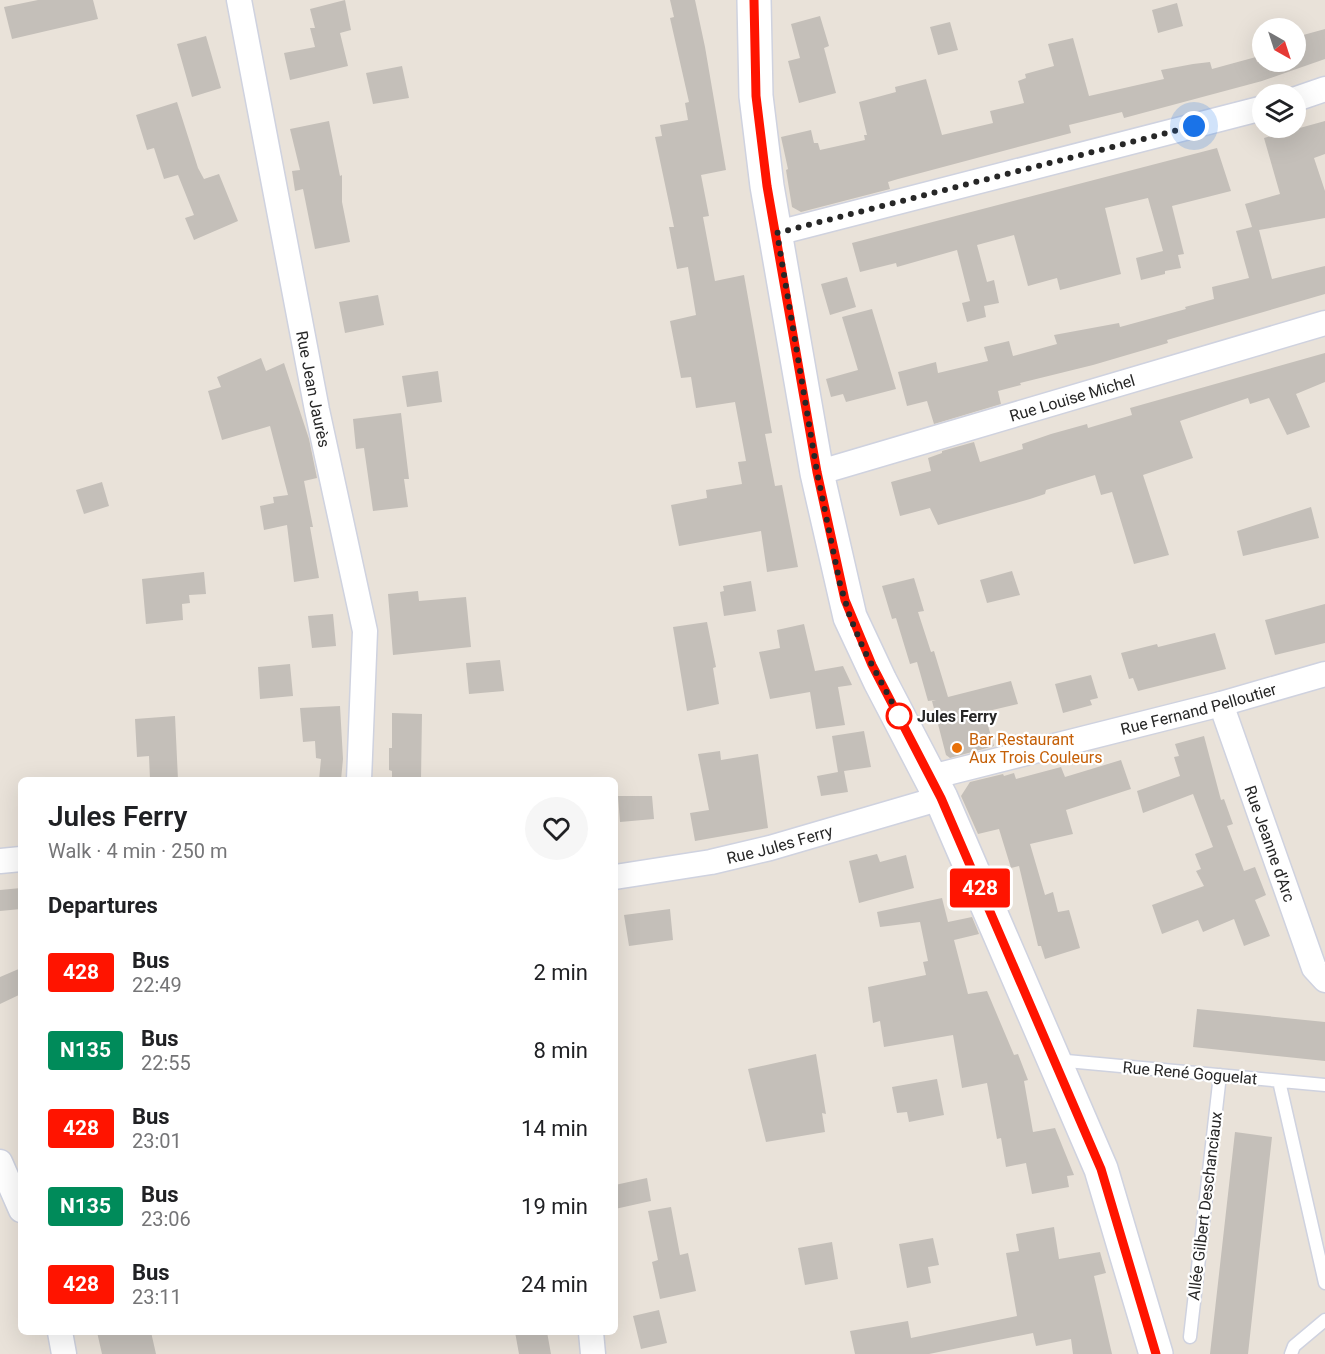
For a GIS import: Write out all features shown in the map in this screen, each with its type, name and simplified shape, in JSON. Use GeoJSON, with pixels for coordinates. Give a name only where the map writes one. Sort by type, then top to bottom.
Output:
{"type":"FeatureCollection","features":[{"type":"Feature","properties":{"kind":"street","name":"Rue Jean Jaurès"},"geometry":{"type":"LineString","coordinates":[[239,0],[317,410],[365,631],[359,777]]}},
{"type":"Feature","properties":{"kind":"street"},"geometry":{"type":"LineString","coordinates":[[754,0],[756,96],[767,186],[817,472],[850,617],[880,681],[936,788],[1101,1169],[1156,1354]]}},
{"type":"Feature","properties":{"kind":"street"},"geometry":{"type":"LineString","coordinates":[[1306,96],[1325,89]]}},
{"type":"Feature","properties":{"kind":"street"},"geometry":{"type":"LineString","coordinates":[[777,233],[1252,111]]}},
{"type":"Feature","properties":{"kind":"street","name":"Rue Louise Michel"},"geometry":{"type":"LineString","coordinates":[[817,472],[1325,323]]}},
{"type":"Feature","properties":{"kind":"street","name":"Rue Fernand Pelloutier"},"geometry":{"type":"LineString","coordinates":[[936,788],[1325,674]]}},
{"type":"Feature","properties":{"kind":"street","name":"Rue Jeanne d'Arc"},"geometry":{"type":"LineString","coordinates":[[1221,704],[1314,968],[1325,980]]}},
{"type":"Feature","properties":{"kind":"street","name":"Rue Jules Ferry"},"geometry":{"type":"LineString","coordinates":[[618,876],[711,862],[770,848],[936,788]]}},
{"type":"Feature","properties":{"kind":"street"},"geometry":{"type":"LineString","coordinates":[[0,861],[18,859]]}},
{"type":"Feature","properties":{"kind":"street"},"geometry":{"type":"LineString","coordinates":[[0,1162],[18,1203]]}},
{"type":"Feature","properties":{"kind":"street"},"geometry":{"type":"LineString","coordinates":[[61,1335],[64,1354]]}},
{"type":"Feature","properties":{"kind":"street"},"geometry":{"type":"LineString","coordinates":[[591,1335],[593,1354]]}},
{"type":"Feature","properties":{"kind":"lane","name":"Rue René Goguelat"},"geometry":{"type":"LineString","coordinates":[[1055,1060],[1325,1085]]}},
{"type":"Feature","properties":{"kind":"lane","name":"Allée Gilbert Deschanciaux"},"geometry":{"type":"LineString","coordinates":[[1190,1337],[1220,1076]]}},
{"type":"Feature","properties":{"kind":"lane"},"geometry":{"type":"LineString","coordinates":[[1279,1081],[1325,1283]]}},
{"type":"Feature","properties":{"kind":"lane"},"geometry":{"type":"LineString","coordinates":[[1291,1354],[1294,1346],[1325,1320]]}},
{"type":"Feature","properties":{"kind":"building"},"geometry":{"type":"Polygon","coordinates":[[[38,0],[93,0],[98,19],[12,39],[4,7],[38,0]]]}},
{"type":"Feature","properties":{"kind":"building"},"geometry":{"type":"Polygon","coordinates":[[[345,0],[351,30],[340,33],[348,66],[290,80],[284,53],[315,47],[310,28],[315,28],[310,9],[345,0]]]}},
{"type":"Feature","properties":{"kind":"building"},"geometry":{"type":"Polygon","coordinates":[[[670,0],[695,0],[726,170],[701,175],[709,216],[703,217],[715,281],[744,275],[772,433],[765,434],[775,486],[782,485],[798,567],[767,572],[761,531],[679,546],[671,505],[707,498],[706,490],[742,484],[738,462],[746,461],[735,402],[696,408],[691,377],[681,378],[670,321],[696,315],[688,267],[677,269],[669,227],[674,227],[655,137],[662,136],[660,125],[688,120],[685,103],[689,102],[670,18],[674,17],[670,0]]]}},
{"type":"Feature","properties":{"kind":"building"},"geometry":{"type":"Polygon","coordinates":[[[1177,3],[1183,26],[1158,33],[1152,10],[1177,3]]]}},
{"type":"Feature","properties":{"kind":"building"},"geometry":{"type":"Polygon","coordinates":[[[820,16],[829,46],[824,48],[836,93],[799,103],[788,61],[800,58],[791,24],[820,16]]]}},
{"type":"Feature","properties":{"kind":"building"},"geometry":{"type":"Polygon","coordinates":[[[950,22],[958,50],[938,55],[930,27],[950,22]]]}},
{"type":"Feature","properties":{"kind":"building"},"geometry":{"type":"Polygon","coordinates":[[[1325,29],[1325,59],[1306,66],[1306,34],[1325,29]]]}},
{"type":"Feature","properties":{"kind":"building"},"geometry":{"type":"Polygon","coordinates":[[[206,36],[221,88],[192,97],[177,44],[206,36]]]}},
{"type":"Feature","properties":{"kind":"building"},"geometry":{"type":"Polygon","coordinates":[[[1073,38],[1089,96],[1164,79],[1161,70],[1210,62],[1212,69],[1252,58],[1252,72],[1288,72],[1124,118],[1122,112],[1069,125],[1071,133],[888,182],[890,189],[801,212],[792,207],[786,170],[788,169],[781,137],[811,130],[814,143],[818,143],[820,150],[865,140],[864,135],[867,135],[859,102],[896,92],[895,87],[926,79],[942,135],[993,123],[990,111],[1024,103],[1018,81],[1026,78],[1025,74],[1054,66],[1048,44],[1073,38]]]}},
{"type":"Feature","properties":{"kind":"building"},"geometry":{"type":"Polygon","coordinates":[[[402,66],[409,98],[373,104],[366,73],[402,66]]]}},
{"type":"Feature","properties":{"kind":"building"},"geometry":{"type":"Polygon","coordinates":[[[177,102],[198,168],[204,179],[219,174],[238,221],[194,240],[185,218],[194,215],[178,175],[164,179],[154,148],[147,150],[136,115],[177,102]]]}},
{"type":"Feature","properties":{"kind":"building"},"geometry":{"type":"Polygon","coordinates":[[[329,121],[340,176],[342,175],[342,202],[350,242],[315,249],[303,189],[295,191],[292,171],[300,170],[290,129],[329,121]]]}},
{"type":"Feature","properties":{"kind":"building"},"geometry":{"type":"Polygon","coordinates":[[[1325,121],[1325,154],[1314,158],[1325,191],[1325,218],[1259,230],[1272,279],[1325,266],[1325,294],[1167,340],[1168,343],[1093,365],[1020,383],[1021,385],[998,391],[1001,404],[934,424],[927,401],[907,406],[898,372],[936,362],[938,373],[988,361],[984,347],[1009,341],[1013,356],[1057,344],[1054,335],[1119,323],[1120,327],[1186,309],[1185,307],[1214,299],[1212,287],[1249,278],[1236,231],[1252,227],[1245,204],[1280,194],[1264,138],[1306,138],[1306,126],[1325,121]]]}},
{"type":"Feature","properties":{"kind":"building"},"geometry":{"type":"Polygon","coordinates":[[[1217,148],[1231,191],[1172,206],[1184,254],[1178,255],[1181,268],[1165,271],[1165,274],[1141,280],[1136,258],[1163,251],[1148,198],[1105,208],[1121,274],[1060,290],[1057,278],[1028,286],[1014,235],[977,245],[987,282],[994,280],[999,303],[984,306],[986,317],[967,322],[962,303],[970,301],[957,250],[897,267],[896,263],[860,272],[852,243],[1217,148]]]}},
{"type":"Feature","properties":{"kind":"building"},"geometry":{"type":"Polygon","coordinates":[[[847,277],[856,307],[830,315],[821,284],[847,277]]]}},
{"type":"Feature","properties":{"kind":"building"},"geometry":{"type":"Polygon","coordinates":[[[378,295],[384,325],[345,333],[339,302],[378,295]]]}},
{"type":"Feature","properties":{"kind":"building"},"geometry":{"type":"Polygon","coordinates":[[[872,309],[896,389],[846,402],[843,394],[831,397],[826,379],[858,370],[842,317],[872,309]]]}},
{"type":"Feature","properties":{"kind":"building"},"geometry":{"type":"Polygon","coordinates":[[[1325,353],[1325,382],[1296,394],[1310,427],[1287,435],[1269,398],[1250,404],[1248,398],[1180,421],[1193,458],[1143,475],[1169,555],[1134,564],[1112,492],[1101,495],[1095,475],[1046,490],[1045,494],[1030,499],[938,525],[930,508],[900,516],[891,482],[931,471],[928,458],[942,451],[974,442],[980,462],[1023,449],[1022,444],[1051,434],[1087,424],[1088,428],[1132,415],[1130,408],[1325,353]]]}},
{"type":"Feature","properties":{"kind":"building"},"geometry":{"type":"Polygon","coordinates":[[[261,358],[266,371],[284,363],[309,439],[317,478],[304,481],[313,527],[310,527],[319,578],[294,582],[287,525],[264,530],[260,506],[274,503],[273,497],[288,495],[270,426],[222,440],[208,391],[221,387],[217,377],[261,358]]]}},
{"type":"Feature","properties":{"kind":"building"},"geometry":{"type":"Polygon","coordinates":[[[438,371],[442,402],[407,407],[402,376],[438,371]]]}},
{"type":"Feature","properties":{"kind":"building"},"geometry":{"type":"Polygon","coordinates":[[[401,413],[409,479],[404,479],[408,507],[373,511],[364,448],[356,449],[353,419],[401,413]]]}},
{"type":"Feature","properties":{"kind":"building"},"geometry":{"type":"Polygon","coordinates":[[[102,482],[109,506],[84,514],[76,490],[102,482]]]}},
{"type":"Feature","properties":{"kind":"building"},"geometry":{"type":"Polygon","coordinates":[[[1311,507],[1319,538],[1243,556],[1237,531],[1311,507]]]}},
{"type":"Feature","properties":{"kind":"building"},"geometry":{"type":"Polygon","coordinates":[[[1012,571],[1020,595],[987,603],[980,580],[1012,571]]]}},
{"type":"Feature","properties":{"kind":"building"},"geometry":{"type":"Polygon","coordinates":[[[204,572],[206,594],[189,595],[190,603],[182,604],[183,620],[146,624],[142,579],[204,572]]]}},
{"type":"Feature","properties":{"kind":"building"},"geometry":{"type":"Polygon","coordinates":[[[914,578],[924,611],[918,612],[931,652],[934,651],[948,697],[1011,681],[1018,704],[984,712],[994,746],[950,758],[946,755],[932,701],[936,700],[928,701],[917,662],[910,664],[896,618],[892,619],[882,586],[914,578]]]}},
{"type":"Feature","properties":{"kind":"building"},"geometry":{"type":"Polygon","coordinates":[[[751,581],[756,611],[724,616],[720,592],[724,591],[723,586],[751,581]]]}},
{"type":"Feature","properties":{"kind":"building"},"geometry":{"type":"Polygon","coordinates":[[[418,591],[419,601],[466,597],[471,647],[393,655],[388,594],[418,591]]]}},
{"type":"Feature","properties":{"kind":"building"},"geometry":{"type":"Polygon","coordinates":[[[1325,604],[1325,643],[1275,655],[1265,620],[1325,604]]]}},
{"type":"Feature","properties":{"kind":"building"},"geometry":{"type":"Polygon","coordinates":[[[333,614],[336,646],[312,648],[308,616],[333,614]]]}},
{"type":"Feature","properties":{"kind":"building"},"geometry":{"type":"Polygon","coordinates":[[[707,622],[716,667],[713,668],[719,704],[687,711],[673,627],[707,622]]]}},
{"type":"Feature","properties":{"kind":"building"},"geometry":{"type":"Polygon","coordinates":[[[804,624],[815,671],[843,666],[852,685],[838,687],[845,725],[816,729],[810,692],[770,699],[759,652],[780,648],[777,630],[804,624]]]}},
{"type":"Feature","properties":{"kind":"building"},"geometry":{"type":"Polygon","coordinates":[[[1215,633],[1226,669],[1138,691],[1133,678],[1129,679],[1121,653],[1157,644],[1158,647],[1215,633]]]}},
{"type":"Feature","properties":{"kind":"building"},"geometry":{"type":"Polygon","coordinates":[[[500,660],[504,691],[469,694],[466,663],[500,660]]]}},
{"type":"Feature","properties":{"kind":"building"},"geometry":{"type":"Polygon","coordinates":[[[290,664],[293,696],[260,699],[258,667],[290,664]]]}},
{"type":"Feature","properties":{"kind":"building"},"geometry":{"type":"Polygon","coordinates":[[[1091,675],[1098,698],[1090,700],[1092,705],[1063,713],[1055,684],[1091,675]]]}},
{"type":"Feature","properties":{"kind":"building"},"geometry":{"type":"Polygon","coordinates":[[[340,706],[343,759],[341,777],[319,777],[321,759],[316,758],[315,741],[303,742],[300,708],[340,706]]]}},
{"type":"Feature","properties":{"kind":"building"},"geometry":{"type":"Polygon","coordinates":[[[392,713],[422,714],[421,777],[392,777],[392,771],[389,770],[389,748],[392,748],[392,713]]]}},
{"type":"Feature","properties":{"kind":"building"},"geometry":{"type":"Polygon","coordinates":[[[175,716],[178,777],[150,777],[149,756],[137,757],[135,719],[175,716]]]}},
{"type":"Feature","properties":{"kind":"building"},"geometry":{"type":"Polygon","coordinates":[[[864,731],[871,767],[844,771],[848,792],[821,796],[817,776],[838,772],[832,736],[864,731]]]}},
{"type":"Feature","properties":{"kind":"building"},"geometry":{"type":"Polygon","coordinates":[[[1204,736],[1221,800],[1224,799],[1233,824],[1227,826],[1244,871],[1255,867],[1266,895],[1255,900],[1270,936],[1244,946],[1234,919],[1203,932],[1198,920],[1162,934],[1152,905],[1204,886],[1196,871],[1201,869],[1195,854],[1213,847],[1193,794],[1143,813],[1137,791],[1180,776],[1174,757],[1179,756],[1175,744],[1204,736]]]}},
{"type":"Feature","properties":{"kind":"building"},"geometry":{"type":"Polygon","coordinates":[[[720,751],[721,760],[758,754],[768,828],[695,841],[690,813],[709,810],[698,754],[720,751]]]}},
{"type":"Feature","properties":{"kind":"building"},"geometry":{"type":"Polygon","coordinates":[[[1121,760],[1131,789],[1066,810],[1073,834],[1030,844],[1045,895],[1053,892],[1058,912],[1069,910],[1080,948],[1045,959],[1041,946],[1038,946],[1019,866],[1011,868],[999,829],[978,834],[961,796],[970,782],[1003,774],[1004,776],[1014,773],[1016,779],[1061,767],[1065,777],[1121,760]]]}},
{"type":"Feature","properties":{"kind":"building"},"geometry":{"type":"Polygon","coordinates":[[[618,796],[652,796],[654,819],[620,822],[618,796]]]}},
{"type":"Feature","properties":{"kind":"building"},"geometry":{"type":"Polygon","coordinates":[[[877,854],[880,862],[906,855],[914,888],[859,903],[849,861],[877,854]]]}},
{"type":"Feature","properties":{"kind":"building"},"geometry":{"type":"Polygon","coordinates":[[[18,888],[18,909],[0,911],[0,890],[18,888]]]}},
{"type":"Feature","properties":{"kind":"building"},"geometry":{"type":"Polygon","coordinates":[[[942,898],[948,922],[972,917],[979,934],[954,940],[968,994],[987,991],[1014,1055],[1018,1054],[1028,1080],[1024,1081],[1033,1132],[1055,1128],[1074,1175],[1067,1176],[1069,1187],[1032,1194],[1026,1163],[1006,1167],[1001,1138],[997,1139],[987,1083],[962,1088],[953,1035],[884,1047],[880,1021],[873,1023],[868,987],[926,975],[923,962],[928,961],[920,922],[880,927],[877,912],[942,898]]]}},
{"type":"Feature","properties":{"kind":"building"},"geometry":{"type":"Polygon","coordinates":[[[670,909],[673,940],[629,946],[624,915],[670,909]]]}},
{"type":"Feature","properties":{"kind":"building"},"geometry":{"type":"Polygon","coordinates":[[[18,969],[18,995],[0,1004],[0,977],[18,969]]]}},
{"type":"Feature","properties":{"kind":"building"},"geometry":{"type":"Polygon","coordinates":[[[1197,1009],[1325,1022],[1325,1061],[1193,1047],[1197,1009]]]}},
{"type":"Feature","properties":{"kind":"building"},"geometry":{"type":"Polygon","coordinates":[[[816,1054],[826,1114],[822,1113],[825,1132],[766,1142],[748,1069],[816,1054]]]}},
{"type":"Feature","properties":{"kind":"building"},"geometry":{"type":"Polygon","coordinates":[[[937,1079],[944,1115],[909,1122],[907,1112],[897,1113],[892,1087],[937,1079]]]}},
{"type":"Feature","properties":{"kind":"building"},"geometry":{"type":"Polygon","coordinates":[[[1235,1132],[1272,1137],[1248,1354],[1210,1354],[1235,1132]]]}},
{"type":"Feature","properties":{"kind":"building"},"geometry":{"type":"Polygon","coordinates":[[[647,1178],[651,1201],[618,1208],[618,1184],[647,1178]]]}},
{"type":"Feature","properties":{"kind":"building"},"geometry":{"type":"Polygon","coordinates":[[[671,1207],[680,1255],[688,1253],[696,1291],[660,1299],[652,1262],[658,1260],[648,1211],[671,1207]]]}},
{"type":"Feature","properties":{"kind":"building"},"geometry":{"type":"Polygon","coordinates":[[[1054,1227],[1059,1259],[1100,1252],[1106,1273],[1094,1276],[1112,1354],[1073,1354],[1071,1339],[1036,1346],[1033,1333],[929,1354],[855,1354],[850,1331],[908,1321],[911,1338],[1017,1316],[1006,1253],[1019,1251],[1016,1234],[1054,1227]]]}},
{"type":"Feature","properties":{"kind":"building"},"geometry":{"type":"Polygon","coordinates":[[[933,1238],[939,1265],[928,1267],[931,1283],[907,1288],[899,1244],[933,1238]]]}},
{"type":"Feature","properties":{"kind":"building"},"geometry":{"type":"Polygon","coordinates":[[[832,1242],[838,1279],[805,1285],[798,1248],[832,1242]]]}},
{"type":"Feature","properties":{"kind":"building"},"geometry":{"type":"Polygon","coordinates":[[[659,1310],[667,1343],[641,1349],[633,1316],[659,1310]]]}},
{"type":"Feature","properties":{"kind":"building"},"geometry":{"type":"Polygon","coordinates":[[[98,1335],[152,1335],[156,1354],[102,1354],[98,1335]]]}},
{"type":"Feature","properties":{"kind":"building"},"geometry":{"type":"Polygon","coordinates":[[[516,1335],[548,1335],[551,1354],[519,1354],[516,1335]]]}},
{"type":"Feature","properties":{"kind":"bus line","name":"428"},"geometry":{"type":"LineString","coordinates":[[754,0],[756,96],[767,186],[817,472],[840,584],[850,617],[864,650],[932,777],[1101,1169],[1156,1354]]}},
{"type":"Feature","properties":{"kind":"place","name":"Jules Ferry"},"geometry":{"type":"Point","coordinates":[899,716]}},
{"type":"Feature","properties":{"kind":"place","name":"Bar Restaurant Aux Trois Couleurs"},"geometry":{"type":"Point","coordinates":[957,748]}},
{"type":"Feature","properties":{"kind":"route"},"geometry":{"type":"LineString","coordinates":[[899,716],[903,723],[864,650],[850,617],[840,584],[817,472],[777,233],[1194,126]]}}]}
